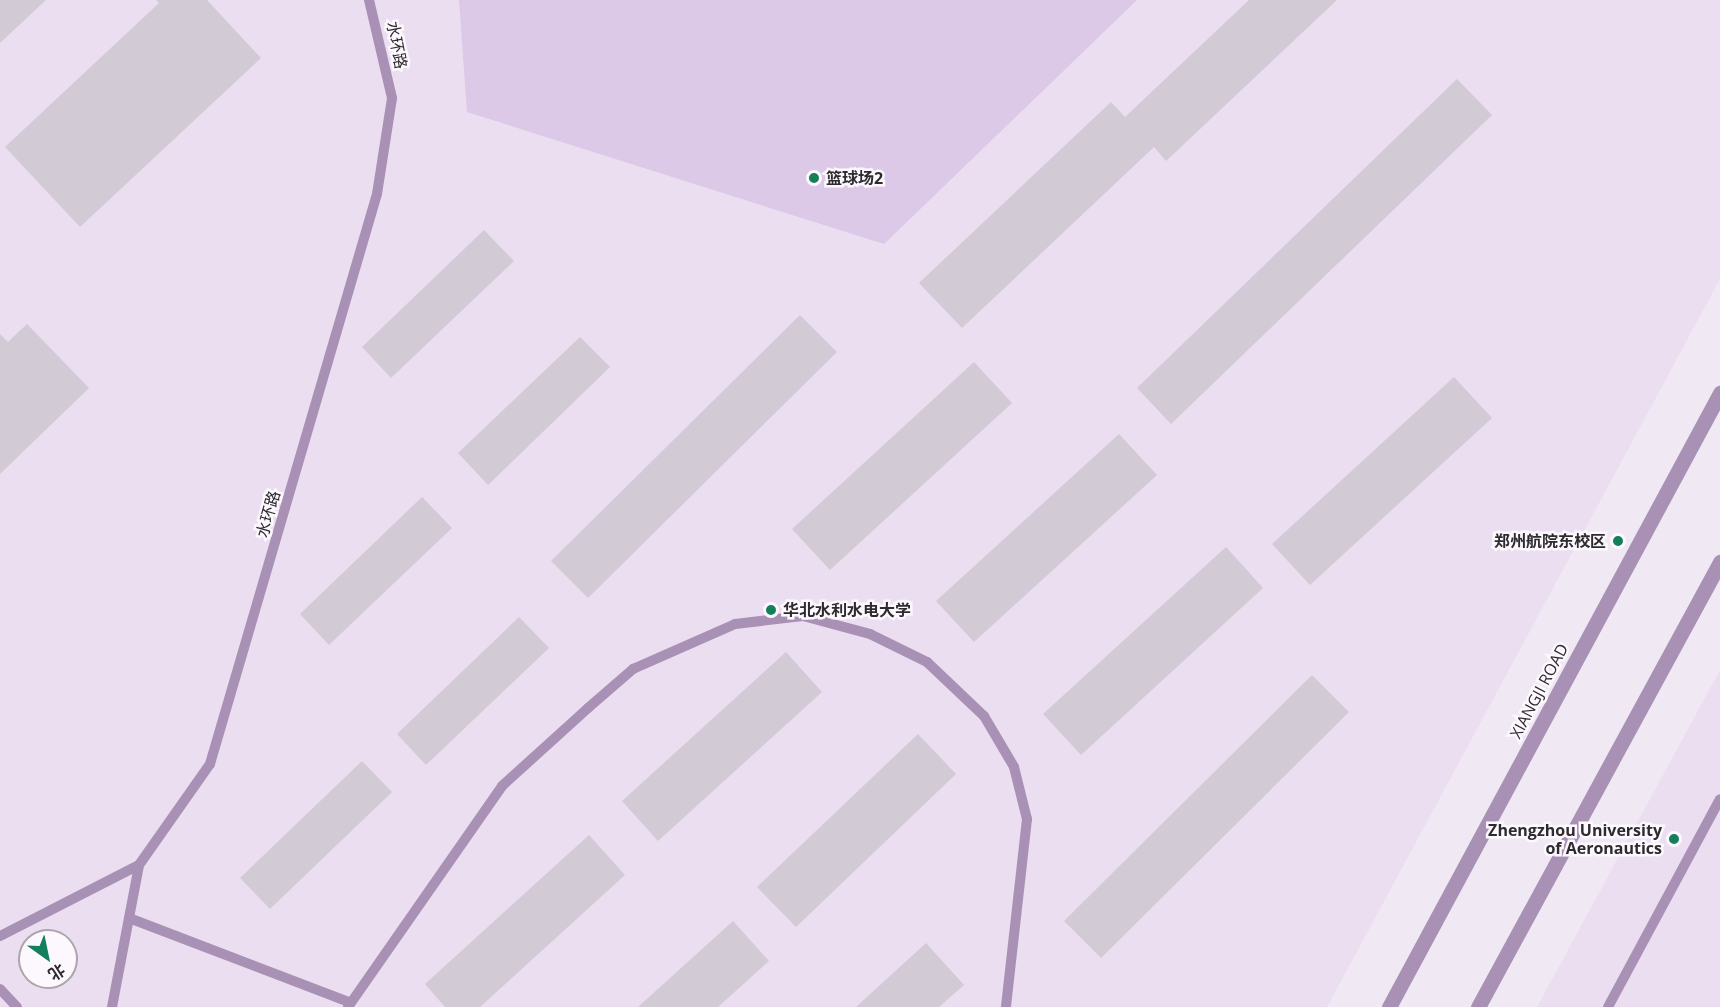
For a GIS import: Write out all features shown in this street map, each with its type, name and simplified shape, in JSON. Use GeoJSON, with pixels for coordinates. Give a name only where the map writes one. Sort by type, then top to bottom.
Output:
{"type":"FeatureCollection","features":[{"type":"Feature","properties":{"kind":"street","name":"XIANGJI ROAD"},"geometry":{"type":"LineString","coordinates":[[1389,1007],[1720,393]]}},
{"type":"Feature","properties":{"kind":"street"},"geometry":{"type":"LineString","coordinates":[[1478,1007],[1720,562]]}},
{"type":"Feature","properties":{"kind":"lane","name":"水环路"},"geometry":{"type":"LineString","coordinates":[[0,936],[139,865],[210,764],[377,194],[392,98],[369,0]]}},
{"type":"Feature","properties":{"kind":"lane"},"geometry":{"type":"LineString","coordinates":[[129,918],[349,1004],[502,786],[633,669],[735,624],[803,616],[870,634],[927,662],[984,716],[1014,767],[1026,819],[1006,1007]]}},
{"type":"Feature","properties":{"kind":"lane"},"geometry":{"type":"LineString","coordinates":[[1608,1007],[1720,799]]}},
{"type":"Feature","properties":{"kind":"lane"},"geometry":{"type":"LineString","coordinates":[[112,1007],[139,865]]}},
{"type":"Feature","properties":{"kind":"lane"},"geometry":{"type":"LineString","coordinates":[[0,989],[17,1007]]}},
{"type":"Feature","properties":{"kind":"shaded area","name":"华北水利水电大学"},"geometry":{"type":"Polygon","coordinates":[[[0,0],[1720,0],[1720,279],[1327,1007],[0,1007],[0,0]]]}},
{"type":"Feature","properties":{"kind":"shaded area","name":"篮球场2"},"geometry":{"type":"Polygon","coordinates":[[[459,0],[1137,0],[884,244],[467,112],[459,0]]]}},
{"type":"Feature","properties":{"kind":"shaded area","name":"Zhengzhou University of Aeronautics"},"geometry":{"type":"Polygon","coordinates":[[[1720,670],[1720,1007],[1537,1007],[1720,670]]]}},
{"type":"Feature","properties":{"kind":"building"},"geometry":{"type":"Polygon","coordinates":[[[0,0],[46,0],[0,43],[0,0]]]}},
{"type":"Feature","properties":{"kind":"building"},"geometry":{"type":"Polygon","coordinates":[[[156,0],[207,0],[261,58],[80,227],[5,147],[159,3],[156,0]]]}},
{"type":"Feature","properties":{"kind":"building"},"geometry":{"type":"Polygon","coordinates":[[[1249,0],[1337,0],[1166,161],[1154,147],[962,328],[919,283],[1111,102],[1125,117],[1249,0]]]}},
{"type":"Feature","properties":{"kind":"building"},"geometry":{"type":"Polygon","coordinates":[[[1457,79],[1492,115],[1171,424],[1137,388],[1457,79]]]}},
{"type":"Feature","properties":{"kind":"building"},"geometry":{"type":"Polygon","coordinates":[[[484,230],[514,261],[391,378],[362,347],[484,230]]]}},
{"type":"Feature","properties":{"kind":"building"},"geometry":{"type":"Polygon","coordinates":[[[800,315],[837,352],[588,598],[551,561],[800,315]]]}},
{"type":"Feature","properties":{"kind":"building"},"geometry":{"type":"Polygon","coordinates":[[[27,324],[89,388],[0,474],[0,334],[8,342],[27,324]]]}},
{"type":"Feature","properties":{"kind":"building"},"geometry":{"type":"Polygon","coordinates":[[[580,337],[610,367],[488,485],[458,453],[580,337]]]}},
{"type":"Feature","properties":{"kind":"building"},"geometry":{"type":"Polygon","coordinates":[[[974,362],[1012,403],[830,570],[792,529],[974,362]]]}},
{"type":"Feature","properties":{"kind":"building"},"geometry":{"type":"Polygon","coordinates":[[[1454,377],[1492,418],[1310,585],[1272,544],[1454,377]]]}},
{"type":"Feature","properties":{"kind":"building"},"geometry":{"type":"Polygon","coordinates":[[[1119,434],[1157,475],[974,642],[936,601],[1119,434]]]}},
{"type":"Feature","properties":{"kind":"building"},"geometry":{"type":"Polygon","coordinates":[[[422,497],[452,528],[329,645],[300,614],[422,497]]]}},
{"type":"Feature","properties":{"kind":"building"},"geometry":{"type":"Polygon","coordinates":[[[1226,547],[1263,588],[1081,755],[1043,714],[1226,547]]]}},
{"type":"Feature","properties":{"kind":"building"},"geometry":{"type":"Polygon","coordinates":[[[519,617],[549,648],[426,765],[397,734],[519,617]]]}},
{"type":"Feature","properties":{"kind":"building"},"geometry":{"type":"Polygon","coordinates":[[[786,652],[822,692],[658,841],[622,801],[786,652]]]}},
{"type":"Feature","properties":{"kind":"building"},"geometry":{"type":"Polygon","coordinates":[[[1312,675],[1349,712],[1101,958],[1064,921],[1312,675]]]}},
{"type":"Feature","properties":{"kind":"building"},"geometry":{"type":"Polygon","coordinates":[[[918,734],[956,774],[796,927],[757,887],[918,734]]]}},
{"type":"Feature","properties":{"kind":"building"},"geometry":{"type":"Polygon","coordinates":[[[362,761],[392,792],[270,909],[240,878],[362,761]]]}},
{"type":"Feature","properties":{"kind":"building"},"geometry":{"type":"Polygon","coordinates":[[[589,835],[625,875],[480,1007],[445,1007],[425,984],[589,835]]]}},
{"type":"Feature","properties":{"kind":"building"},"geometry":{"type":"Polygon","coordinates":[[[733,921],[769,961],[718,1007],[638,1007],[733,921]]]}},
{"type":"Feature","properties":{"kind":"building"},"geometry":{"type":"Polygon","coordinates":[[[926,943],[964,985],[939,1007],[856,1007],[926,943]]]}},
{"type":"Feature","properties":{"kind":"place","name":"篮球场2"},"geometry":{"type":"Point","coordinates":[814,178]}},
{"type":"Feature","properties":{"kind":"place","name":"郑州航院东校区"},"geometry":{"type":"Point","coordinates":[1618,541]}},
{"type":"Feature","properties":{"kind":"place","name":"华北水利水电大学"},"geometry":{"type":"Point","coordinates":[771,610]}},
{"type":"Feature","properties":{"kind":"place","name":"Zhengzhou University of Aeronautics"},"geometry":{"type":"Point","coordinates":[1674,839]}}]}
